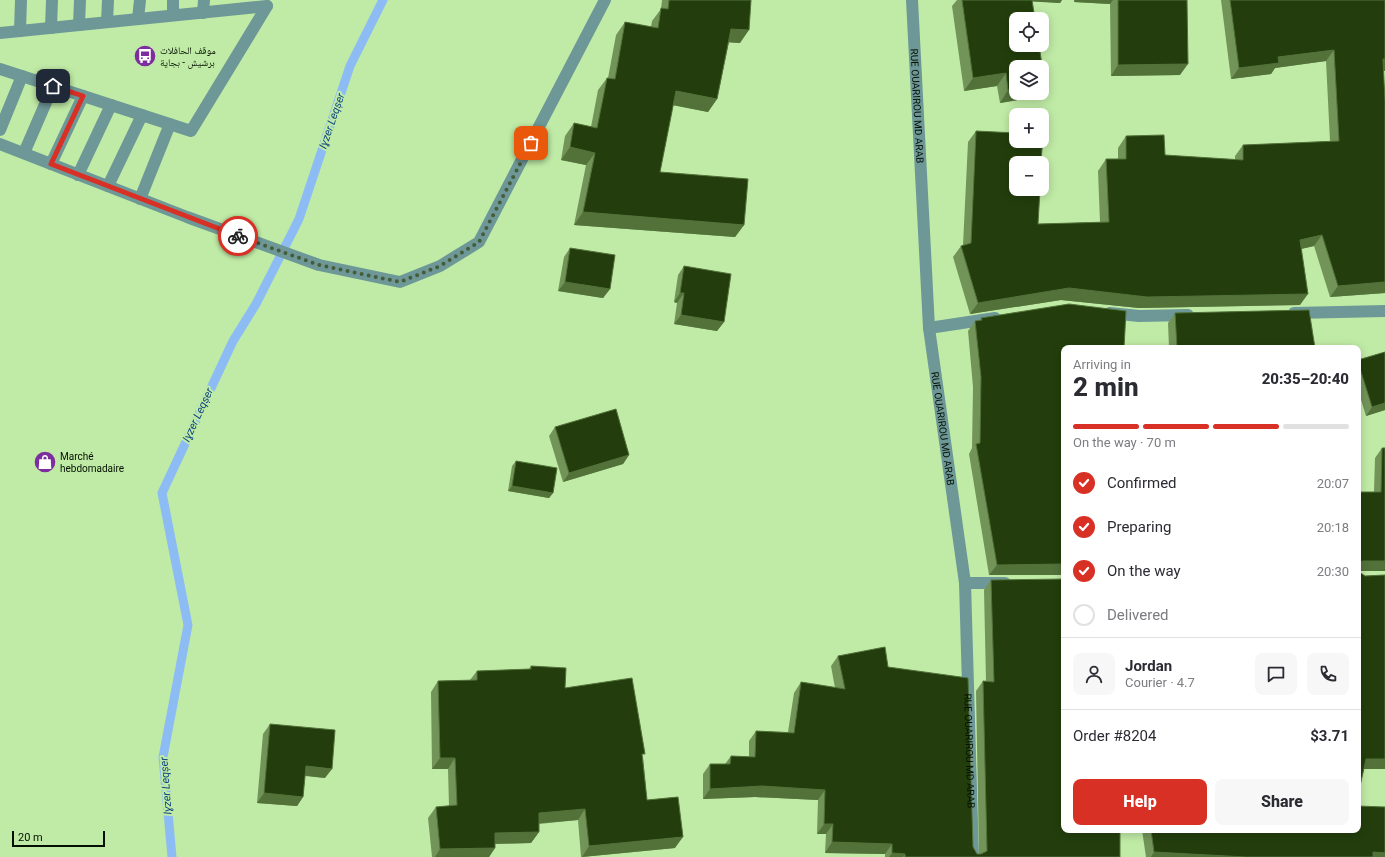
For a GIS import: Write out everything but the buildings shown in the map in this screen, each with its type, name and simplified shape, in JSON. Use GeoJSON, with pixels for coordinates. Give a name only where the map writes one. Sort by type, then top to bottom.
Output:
{"type":"FeatureCollection","features":[{"type":"Feature","properties":{"kind":"street"},"geometry":{"type":"LineString","coordinates":[[20,31],[21,0]]}},
{"type":"Feature","properties":{"kind":"street"},"geometry":{"type":"LineString","coordinates":[[51,28],[52,0]]}},
{"type":"Feature","properties":{"kind":"street"},"geometry":{"type":"LineString","coordinates":[[79,25],[80,0]]}},
{"type":"Feature","properties":{"kind":"street"},"geometry":{"type":"LineString","coordinates":[[107,22],[108,0]]}},
{"type":"Feature","properties":{"kind":"street"},"geometry":{"type":"LineString","coordinates":[[138,19],[140,0]]}},
{"type":"Feature","properties":{"kind":"street"},"geometry":{"type":"LineString","coordinates":[[173,0],[173,15]]}},
{"type":"Feature","properties":{"kind":"street"},"geometry":{"type":"LineString","coordinates":[[203,13],[204,0]]}},
{"type":"Feature","properties":{"kind":"street"},"geometry":{"type":"LineString","coordinates":[[0,144],[187,218],[319,265],[400,282],[440,266],[479,242],[605,0]]}},
{"type":"Feature","properties":{"kind":"street","name":"RUE OUARIROU MD ARAB"},"geometry":{"type":"LineString","coordinates":[[912,0],[929,328],[964,584],[973,857]]}},
{"type":"Feature","properties":{"kind":"street"},"geometry":{"type":"LineString","coordinates":[[0,33],[203,13],[233,5],[267,6],[191,131],[0,69]]}},
{"type":"Feature","properties":{"kind":"street"},"geometry":{"type":"LineString","coordinates":[[0,130],[22,76]]}},
{"type":"Feature","properties":{"kind":"street"},"geometry":{"type":"LineString","coordinates":[[24,153],[53,86]]}},
{"type":"Feature","properties":{"kind":"street"},"geometry":{"type":"LineString","coordinates":[[51,164],[83,96]]}},
{"type":"Feature","properties":{"kind":"street"},"geometry":{"type":"LineString","coordinates":[[78,175],[111,105]]}},
{"type":"Feature","properties":{"kind":"street"},"geometry":{"type":"LineString","coordinates":[[108,186],[142,115]]}},
{"type":"Feature","properties":{"kind":"street"},"geometry":{"type":"LineString","coordinates":[[140,199],[170,124]]}},
{"type":"Feature","properties":{"kind":"street"},"geometry":{"type":"LineString","coordinates":[[1285,313],[1385,311]]}},
{"type":"Feature","properties":{"kind":"street"},"geometry":{"type":"LineString","coordinates":[[1101,312],[1139,316],[1201,315]]}},
{"type":"Feature","properties":{"kind":"street"},"geometry":{"type":"LineString","coordinates":[[929,328],[1007,316]]}},
{"type":"Feature","properties":{"kind":"street"},"geometry":{"type":"LineString","coordinates":[[964,584],[1018,583]]}},
{"type":"Feature","properties":{"kind":"waterway","name":"Iɣzer Leqṣer"},"geometry":{"type":"LineString","coordinates":[[172,857],[163,757],[188,625],[162,493],[233,341],[256,304],[299,219],[350,66],[383,0]]}},
{"type":"Feature","properties":{"kind":"way so far"},"geometry":{"type":"LineString","coordinates":[[238,236],[319,265],[400,282],[440,266],[479,242],[531,143]]}},
{"type":"Feature","properties":{"kind":"place","name":"موقف الحافلات برشيش - بجاية"},"geometry":{"type":"Point","coordinates":[145,56]}},
{"type":"Feature","properties":{"kind":"place","name":"Marché hebdomadaire"},"geometry":{"type":"Point","coordinates":[45,462]}},
{"type":"Feature","properties":{"kind":"route"},"geometry":{"type":"LineString","coordinates":[[53,86],[83,96],[51,164],[187,218],[238,236]]}}]}
